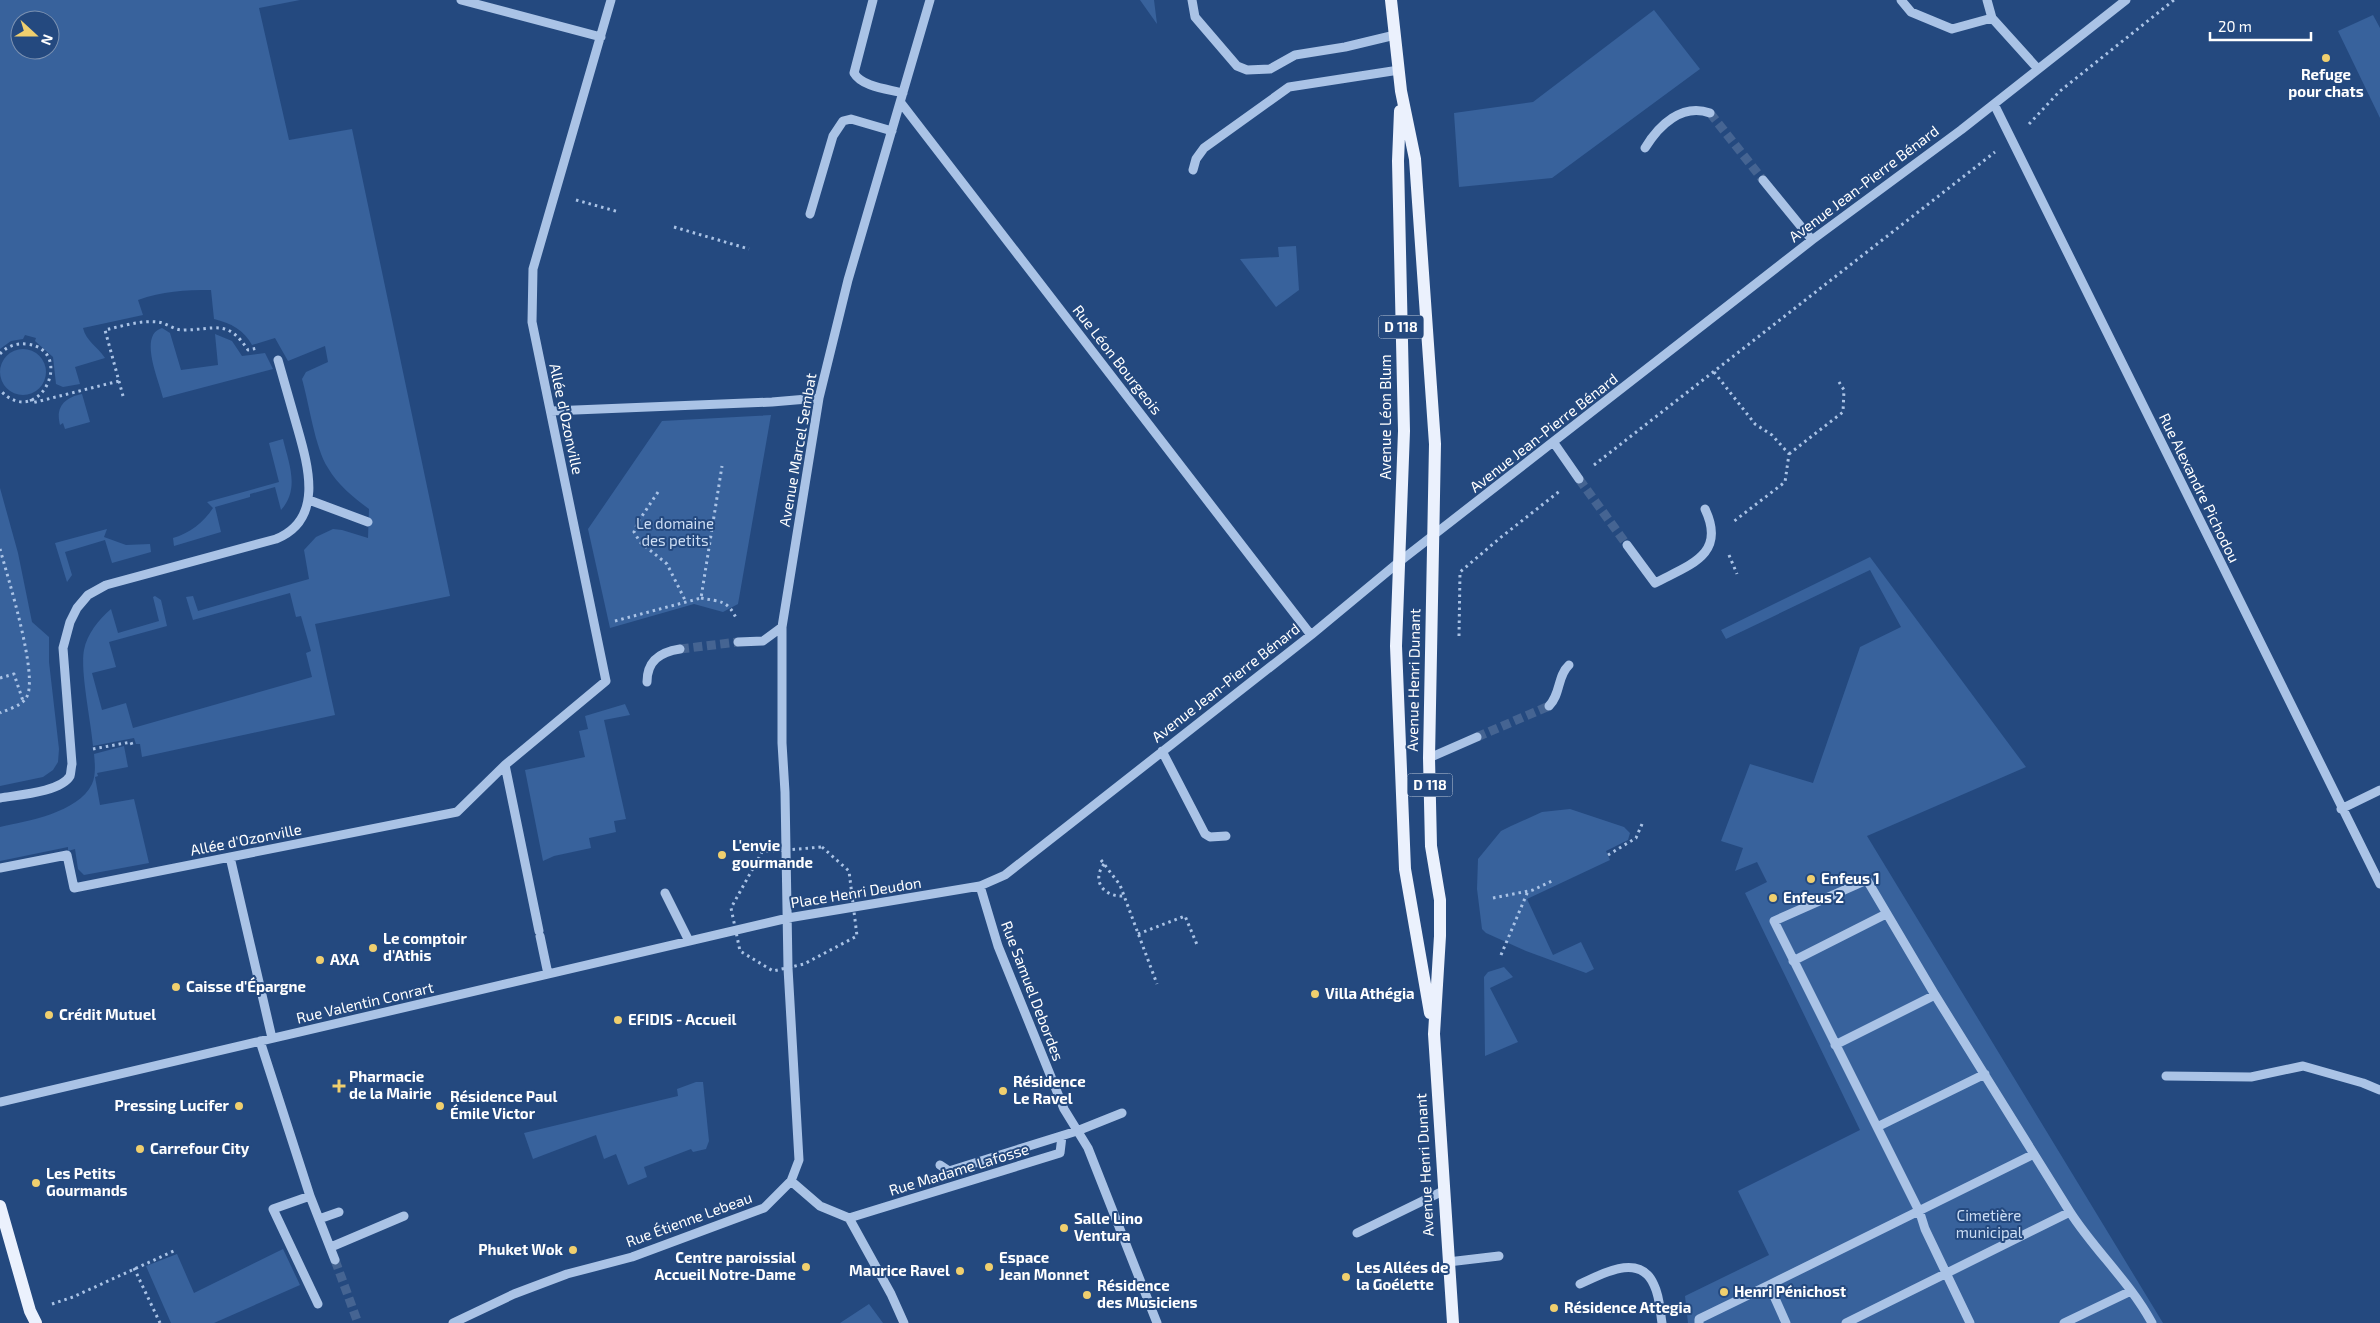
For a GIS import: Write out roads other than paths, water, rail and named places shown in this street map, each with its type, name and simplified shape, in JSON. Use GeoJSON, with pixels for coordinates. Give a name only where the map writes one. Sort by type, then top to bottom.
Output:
{"type":"FeatureCollection","features":[{"type":"Feature","properties":{"kind":"main road","name":"Avenue Léon Blum"},"geometry":{"type":"LineString","coordinates":[[1391,0],[1401,91],[1416,169],[1435,444],[1434,536]]}},
{"type":"Feature","properties":{"kind":"main road","name":"Avenue Léon Blum"},"geometry":{"type":"LineString","coordinates":[[1399,562],[1404,431],[1398,162],[1401,91]]}},
{"type":"Feature","properties":{"kind":"main road","name":"Avenue Henri Dunant"},"geometry":{"type":"LineString","coordinates":[[1434,536],[1429,758],[1431,846],[1440,900],[1440,936],[1434,1034]]}},
{"type":"Feature","properties":{"kind":"main road","name":"Avenue Henri Dunant"},"geometry":{"type":"LineString","coordinates":[[1399,562],[1396,646],[1405,869],[1434,1034],[1453,1323]]}},
{"type":"Feature","properties":{"kind":"main road"},"geometry":{"type":"LineString","coordinates":[[0,1206],[30,1311],[36,1323]]}},
{"type":"Feature","properties":{"kind":"street"},"geometry":{"type":"LineString","coordinates":[[460,0],[601,37]]}},
{"type":"Feature","properties":{"kind":"street","name":"Allée d'Ozonville"},"geometry":{"type":"LineString","coordinates":[[0,868],[67,855],[74,888],[457,812],[505,765],[606,681],[532,322],[533,269],[611,0]]}},
{"type":"Feature","properties":{"kind":"street"},"geometry":{"type":"LineString","coordinates":[[873,0],[862,34],[854,74],[857,79],[866,83],[903,93]]}},
{"type":"Feature","properties":{"kind":"street","name":"Avenue Marcel Sembat"},"geometry":{"type":"LineString","coordinates":[[788,918],[786,802],[782,744],[782,628],[819,398],[848,280],[930,0]]}},
{"type":"Feature","properties":{"kind":"street"},"geometry":{"type":"LineString","coordinates":[[1192,0],[1195,17],[1237,66],[1246,70],[1270,69],[1295,55],[1395,35]]}},
{"type":"Feature","properties":{"kind":"street"},"geometry":{"type":"LineString","coordinates":[[1902,0],[1910,12],[1952,29],[1992,18]]}},
{"type":"Feature","properties":{"kind":"street"},"geometry":{"type":"LineString","coordinates":[[1987,0],[1992,18],[2038,69]]}},
{"type":"Feature","properties":{"kind":"street","name":"Avenue Jean-Pierre Bénard"},"geometry":{"type":"LineString","coordinates":[[980,886],[1005,875],[1311,635],[1399,562],[1812,240],[1994,104],[2126,0]]}},
{"type":"Feature","properties":{"kind":"street"},"geometry":{"type":"LineString","coordinates":[[1192,170],[1196,159],[1204,148],[1289,87],[1399,70]]}},
{"type":"Feature","properties":{"kind":"street","name":"Rue Léon Bourgeois"},"geometry":{"type":"LineString","coordinates":[[901,103],[1311,635]]}},
{"type":"Feature","properties":{"kind":"street","name":"Rue Alexandre Pichodou"},"geometry":{"type":"LineString","coordinates":[[1994,104],[2012,137],[2341,809],[2380,884]]}},
{"type":"Feature","properties":{"kind":"street"},"geometry":{"type":"LineString","coordinates":[[1645,148],[1654,134],[1684,111],[1701,110],[1710,113]]}},
{"type":"Feature","properties":{"kind":"street"},"geometry":{"type":"LineString","coordinates":[[810,214],[833,136],[843,121],[851,119],[892,131]]}},
{"type":"Feature","properties":{"kind":"street"},"geometry":{"type":"LineString","coordinates":[[1763,180],[1812,240]]}},
{"type":"Feature","properties":{"kind":"street"},"geometry":{"type":"LineString","coordinates":[[0,798],[52,788],[63,784],[70,776],[72,754],[63,648],[70,622],[77,608],[88,595],[106,585],[285,535],[298,523],[309,500],[308,464],[278,360]]}},
{"type":"Feature","properties":{"kind":"street"},"geometry":{"type":"LineString","coordinates":[[551,411],[772,402],[819,398]]}},
{"type":"Feature","properties":{"kind":"street"},"geometry":{"type":"LineString","coordinates":[[1554,443],[1579,478]]}},
{"type":"Feature","properties":{"kind":"street"},"geometry":{"type":"LineString","coordinates":[[309,500],[368,522]]}},
{"type":"Feature","properties":{"kind":"street"},"geometry":{"type":"LineString","coordinates":[[1627,545],[1655,583],[1692,564],[1710,546],[1712,529],[1705,509]]}},
{"type":"Feature","properties":{"kind":"street"},"geometry":{"type":"LineString","coordinates":[[738,642],[763,641],[782,628]]}},
{"type":"Feature","properties":{"kind":"street"},"geometry":{"type":"LineString","coordinates":[[646,682],[649,666],[654,659],[669,651],[680,649]]}},
{"type":"Feature","properties":{"kind":"street"},"geometry":{"type":"LineString","coordinates":[[1549,706],[1559,688],[1562,671],[1569,665]]}},
{"type":"Feature","properties":{"kind":"street"},"geometry":{"type":"LineString","coordinates":[[1429,758],[1477,737]]}},
{"type":"Feature","properties":{"kind":"street"},"geometry":{"type":"LineString","coordinates":[[1162,751],[1205,834],[1210,837],[1226,836]]}},
{"type":"Feature","properties":{"kind":"street"},"geometry":{"type":"LineString","coordinates":[[505,765],[548,974]]}},
{"type":"Feature","properties":{"kind":"street"},"geometry":{"type":"LineString","coordinates":[[2341,809],[2380,790]]}},
{"type":"Feature","properties":{"kind":"street"},"geometry":{"type":"LineString","coordinates":[[230,857],[272,1038]]}},
{"type":"Feature","properties":{"kind":"street"},"geometry":{"type":"LineString","coordinates":[[1970,1323],[1920,1213],[1774,921],[1867,880],[1934,994],[2070,1212],[2095,1247],[2131,1291],[2152,1323]]}},
{"type":"Feature","properties":{"kind":"street","name":"Place Henri Deudon"},"geometry":{"type":"LineString","coordinates":[[736,930],[788,918],[980,886]]}},
{"type":"Feature","properties":{"kind":"street","name":"Rue Samuel Debordes"},"geometry":{"type":"LineString","coordinates":[[980,886],[998,946],[1064,1109],[1088,1148],[1158,1323]]}},
{"type":"Feature","properties":{"kind":"street"},"geometry":{"type":"LineString","coordinates":[[665,893],[689,941]]}},
{"type":"Feature","properties":{"kind":"street"},"geometry":{"type":"LineString","coordinates":[[1793,961],[1886,914]]}},
{"type":"Feature","properties":{"kind":"street","name":"Rue Étienne Lebeau"},"geometry":{"type":"LineString","coordinates":[[453,1323],[514,1294],[567,1274],[632,1257],[764,1208],[791,1181],[799,1160],[788,968],[788,918]]}},
{"type":"Feature","properties":{"kind":"street","name":"Rue Valentin Conrart"},"geometry":{"type":"LineString","coordinates":[[0,1102],[736,930]]}},
{"type":"Feature","properties":{"kind":"street"},"geometry":{"type":"LineString","coordinates":[[1835,1045],[1934,994]]}},
{"type":"Feature","properties":{"kind":"street"},"geometry":{"type":"LineString","coordinates":[[260,1041],[310,1196],[335,1260]]}},
{"type":"Feature","properties":{"kind":"street"},"geometry":{"type":"LineString","coordinates":[[2166,1076],[2251,1078],[2303,1066],[2364,1083],[2380,1090]]}},
{"type":"Feature","properties":{"kind":"street"},"geometry":{"type":"LineString","coordinates":[[1877,1127],[1985,1074]]}},
{"type":"Feature","properties":{"kind":"street"},"geometry":{"type":"LineString","coordinates":[[940,1165],[949,1171],[1077,1131],[1122,1112]]}},
{"type":"Feature","properties":{"kind":"street","name":"Rue Madame Lafosse"},"geometry":{"type":"LineString","coordinates":[[849,1218],[1060,1153],[1062,1136]]}},
{"type":"Feature","properties":{"kind":"street"},"geometry":{"type":"LineString","coordinates":[[1699,1323],[1699,1319],[1920,1213],[2034,1154]]}},
{"type":"Feature","properties":{"kind":"street"},"geometry":{"type":"LineString","coordinates":[[791,1181],[820,1206],[849,1218],[891,1294],[904,1323]]}},
{"type":"Feature","properties":{"kind":"street"},"geometry":{"type":"LineString","coordinates":[[1357,1233],[1443,1191]]}},
{"type":"Feature","properties":{"kind":"street"},"geometry":{"type":"LineString","coordinates":[[310,1196],[273,1209],[318,1304]]}},
{"type":"Feature","properties":{"kind":"street"},"geometry":{"type":"LineString","coordinates":[[319,1219],[339,1212]]}},
{"type":"Feature","properties":{"kind":"street"},"geometry":{"type":"LineString","coordinates":[[1846,1323],[2070,1212]]}},
{"type":"Feature","properties":{"kind":"street"},"geometry":{"type":"LineString","coordinates":[[331,1247],[404,1216]]}},
{"type":"Feature","properties":{"kind":"street"},"geometry":{"type":"LineString","coordinates":[[1448,1262],[1499,1256]]}},
{"type":"Feature","properties":{"kind":"street"},"geometry":{"type":"LineString","coordinates":[[1580,1284],[1612,1269],[1632,1268],[1640,1270],[1654,1283],[1662,1323]]}},
{"type":"Feature","properties":{"kind":"street"},"geometry":{"type":"LineString","coordinates":[[1769,1285],[1786,1323]]}},
{"type":"Feature","properties":{"kind":"street"},"geometry":{"type":"LineString","coordinates":[[2064,1323],[2131,1291]]}},
{"type":"Feature","properties":{"kind":"tunnel"},"geometry":{"type":"LineString","coordinates":[[1710,113],[1763,180]]}},
{"type":"Feature","properties":{"kind":"tunnel"},"geometry":{"type":"LineString","coordinates":[[1579,479],[1627,545]]}},
{"type":"Feature","properties":{"kind":"tunnel"},"geometry":{"type":"LineString","coordinates":[[680,649],[738,642]]}},
{"type":"Feature","properties":{"kind":"tunnel"},"geometry":{"type":"LineString","coordinates":[[1477,737],[1549,706]]}},
{"type":"Feature","properties":{"kind":"tunnel"},"geometry":{"type":"LineString","coordinates":[[335,1260],[358,1323]]}},
{"type":"Feature","properties":{"kind":"place","name":"Refuge pour chats"},"geometry":{"type":"Point","coordinates":[2326,58]}},
{"type":"Feature","properties":{"kind":"place","name":"L'envie gourmande"},"geometry":{"type":"Point","coordinates":[722,855]}},
{"type":"Feature","properties":{"kind":"place","name":"Enfeus 1"},"geometry":{"type":"Point","coordinates":[1811,879]}},
{"type":"Feature","properties":{"kind":"place","name":"Enfeus 2"},"geometry":{"type":"Point","coordinates":[1773,898]}},
{"type":"Feature","properties":{"kind":"place","name":"Le comptoir d'Athis"},"geometry":{"type":"Point","coordinates":[373,948]}},
{"type":"Feature","properties":{"kind":"place","name":"AXA"},"geometry":{"type":"Point","coordinates":[320,960]}},
{"type":"Feature","properties":{"kind":"place","name":"Caisse d'Épargne"},"geometry":{"type":"Point","coordinates":[176,987]}},
{"type":"Feature","properties":{"kind":"place","name":"Villa Athégia"},"geometry":{"type":"Point","coordinates":[1315,994]}},
{"type":"Feature","properties":{"kind":"place","name":"Crédit Mutuel"},"geometry":{"type":"Point","coordinates":[49,1015]}},
{"type":"Feature","properties":{"kind":"place","name":"EFIDIS - Accueil"},"geometry":{"type":"Point","coordinates":[618,1020]}},
{"type":"Feature","properties":{"kind":"place","name":"Pharmacie de la Mairie"},"geometry":{"type":"Point","coordinates":[339,1086]}},
{"type":"Feature","properties":{"kind":"place","name":"Résidence Le Ravel"},"geometry":{"type":"Point","coordinates":[1003,1091]}},
{"type":"Feature","properties":{"kind":"place","name":"Pressing Lucifer"},"geometry":{"type":"Point","coordinates":[239,1106]}},
{"type":"Feature","properties":{"kind":"place","name":"Résidence Paul Émile Victor"},"geometry":{"type":"Point","coordinates":[440,1106]}},
{"type":"Feature","properties":{"kind":"place","name":"Carrefour City"},"geometry":{"type":"Point","coordinates":[140,1149]}},
{"type":"Feature","properties":{"kind":"place","name":"Les Petits Gourmands"},"geometry":{"type":"Point","coordinates":[36,1183]}},
{"type":"Feature","properties":{"kind":"place","name":"Salle Lino Ventura"},"geometry":{"type":"Point","coordinates":[1064,1228]}},
{"type":"Feature","properties":{"kind":"place","name":"Phuket Wok"},"geometry":{"type":"Point","coordinates":[573,1250]}},
{"type":"Feature","properties":{"kind":"place","name":"Centre paroissial Accueil Notre-Dame"},"geometry":{"type":"Point","coordinates":[806,1267]}},
{"type":"Feature","properties":{"kind":"place","name":"Espace Jean Monnet"},"geometry":{"type":"Point","coordinates":[989,1267]}},
{"type":"Feature","properties":{"kind":"place","name":"Maurice Ravel"},"geometry":{"type":"Point","coordinates":[960,1271]}},
{"type":"Feature","properties":{"kind":"place","name":"Les Allées de la Goélette"},"geometry":{"type":"Point","coordinates":[1346,1277]}},
{"type":"Feature","properties":{"kind":"place","name":"Henri Pénichost"},"geometry":{"type":"Point","coordinates":[1724,1292]}},
{"type":"Feature","properties":{"kind":"place","name":"Résidence des Musiciens"},"geometry":{"type":"Point","coordinates":[1087,1295]}},
{"type":"Feature","properties":{"kind":"place","name":"Résidence Attegia"},"geometry":{"type":"Point","coordinates":[1554,1308]}},
{"type":"Feature","properties":{"kind":"park label","name":"Le domaine des petits"},"geometry":{"type":"Point","coordinates":[675,532]}},
{"type":"Feature","properties":{"kind":"park label","name":"Cimetière municipal"},"geometry":{"type":"Point","coordinates":[1989,1224]}}]}
